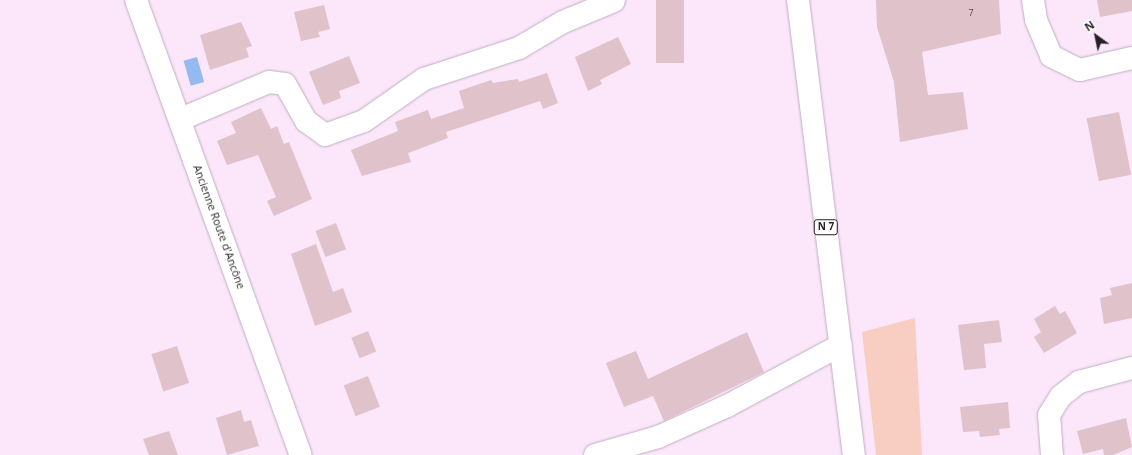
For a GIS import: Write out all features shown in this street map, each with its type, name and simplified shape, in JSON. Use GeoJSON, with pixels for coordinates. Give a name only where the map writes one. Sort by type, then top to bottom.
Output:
{"type":"FeatureCollection","features":[{"type":"Feature","properties":{"kind":"street","name":"Ancienne Route d'Ancône"},"geometry":{"type":"LineString","coordinates":[[136,0],[181,119],[301,455]]}},
{"type":"Feature","properties":{"kind":"street","name":"N 7"},"geometry":{"type":"LineString","coordinates":[[798,0],[854,455]]}},
{"type":"Feature","properties":{"kind":"street"},"geometry":{"type":"LineString","coordinates":[[1033,0],[1036,20],[1051,56],[1080,70],[1132,58]]}},
{"type":"Feature","properties":{"kind":"street"},"geometry":{"type":"LineString","coordinates":[[181,119],[269,82],[285,84],[306,121],[325,135],[364,121],[424,79],[519,48],[563,22],[614,2]]}},
{"type":"Feature","properties":{"kind":"street"},"geometry":{"type":"LineString","coordinates":[[595,455],[658,437],[727,406],[840,345]]}},
{"type":"Feature","properties":{"kind":"street"},"geometry":{"type":"LineString","coordinates":[[1052,455],[1049,415],[1061,396],[1079,382],[1132,368]]}},
{"type":"Feature","properties":{"kind":"shaded area"},"geometry":{"type":"Polygon","coordinates":[[[915,318],[922,455],[876,455],[862,332],[915,318]]]}},
{"type":"Feature","properties":{"kind":"water"},"geometry":{"type":"Polygon","coordinates":[[[197,57],[204,82],[191,86],[184,61],[197,57]]]}},
{"type":"Feature","properties":{"kind":"building"},"geometry":{"type":"Polygon","coordinates":[[[656,0],[684,0],[684,63],[656,63],[656,0]]]}},
{"type":"Feature","properties":{"kind":"building"},"geometry":{"type":"Polygon","coordinates":[[[876,0],[999,0],[1001,34],[922,52],[928,95],[963,92],[968,129],[900,142],[894,82],[877,27],[876,0]]]}},
{"type":"Feature","properties":{"kind":"building"},"geometry":{"type":"Polygon","coordinates":[[[1097,0],[1132,0],[1132,11],[1100,17],[1097,0]]]}},
{"type":"Feature","properties":{"kind":"building"},"geometry":{"type":"Polygon","coordinates":[[[324,5],[330,29],[318,32],[320,37],[301,41],[294,12],[324,5]]]}},
{"type":"Feature","properties":{"kind":"building"},"geometry":{"type":"Polygon","coordinates":[[[241,22],[252,46],[246,48],[249,57],[210,70],[200,35],[241,22]]]}},
{"type":"Feature","properties":{"kind":"building"},"geometry":{"type":"Polygon","coordinates":[[[618,37],[631,64],[600,80],[602,84],[588,91],[575,57],[618,37]]]}},
{"type":"Feature","properties":{"kind":"building"},"geometry":{"type":"Polygon","coordinates":[[[349,56],[360,83],[339,91],[341,98],[323,105],[309,72],[349,56]]]}},
{"type":"Feature","properties":{"kind":"building"},"geometry":{"type":"Polygon","coordinates":[[[547,73],[558,103],[543,109],[540,101],[446,132],[448,138],[408,153],[411,162],[362,176],[351,150],[398,131],[395,122],[428,110],[431,119],[464,108],[459,91],[491,80],[493,83],[518,79],[519,82],[547,73]]]}},
{"type":"Feature","properties":{"kind":"building"},"geometry":{"type":"Polygon","coordinates":[[[261,108],[271,129],[277,126],[284,144],[289,142],[312,199],[274,216],[267,201],[276,197],[258,155],[227,165],[217,141],[236,133],[231,122],[261,108]]]}},
{"type":"Feature","properties":{"kind":"building"},"geometry":{"type":"Polygon","coordinates":[[[1119,112],[1131,175],[1099,181],[1087,118],[1119,112]]]}},
{"type":"Feature","properties":{"kind":"building"},"geometry":{"type":"Polygon","coordinates":[[[336,223],[346,249],[325,257],[315,231],[336,223]]]}},
{"type":"Feature","properties":{"kind":"building"},"geometry":{"type":"Polygon","coordinates":[[[316,244],[333,292],[343,288],[352,312],[315,326],[291,254],[316,244]]]}},
{"type":"Feature","properties":{"kind":"building"},"geometry":{"type":"Polygon","coordinates":[[[1132,283],[1132,318],[1104,324],[1100,298],[1112,295],[1110,288],[1132,283]]]}},
{"type":"Feature","properties":{"kind":"building"},"geometry":{"type":"Polygon","coordinates":[[[1055,306],[1060,314],[1065,311],[1077,333],[1044,353],[1034,337],[1041,332],[1034,319],[1055,306]]]}},
{"type":"Feature","properties":{"kind":"building"},"geometry":{"type":"Polygon","coordinates":[[[999,320],[1002,342],[984,344],[986,368],[964,370],[958,325],[999,320]]]}},
{"type":"Feature","properties":{"kind":"building"},"geometry":{"type":"Polygon","coordinates":[[[368,331],[376,351],[360,358],[351,338],[368,331]]]}},
{"type":"Feature","properties":{"kind":"building"},"geometry":{"type":"Polygon","coordinates":[[[747,332],[764,372],[664,421],[653,396],[624,407],[606,363],[636,351],[648,379],[747,332]]]}},
{"type":"Feature","properties":{"kind":"building"},"geometry":{"type":"Polygon","coordinates":[[[177,346],[189,383],[163,391],[151,354],[177,346]]]}},
{"type":"Feature","properties":{"kind":"building"},"geometry":{"type":"Polygon","coordinates":[[[368,376],[380,407],[356,416],[344,385],[368,376]]]}},
{"type":"Feature","properties":{"kind":"building"},"geometry":{"type":"Polygon","coordinates":[[[1008,402],[1010,428],[999,429],[1000,435],[980,437],[979,431],[963,432],[960,407],[1008,402]]]}},
{"type":"Feature","properties":{"kind":"building"},"geometry":{"type":"Polygon","coordinates":[[[241,410],[244,422],[251,420],[259,446],[227,455],[216,418],[241,410]]]}},
{"type":"Feature","properties":{"kind":"building"},"geometry":{"type":"Polygon","coordinates":[[[1126,418],[1132,447],[1113,455],[1104,455],[1103,449],[1083,454],[1077,431],[1126,418]]]}},
{"type":"Feature","properties":{"kind":"building"},"geometry":{"type":"Polygon","coordinates":[[[169,431],[178,455],[149,455],[143,439],[169,431]]]}}]}
